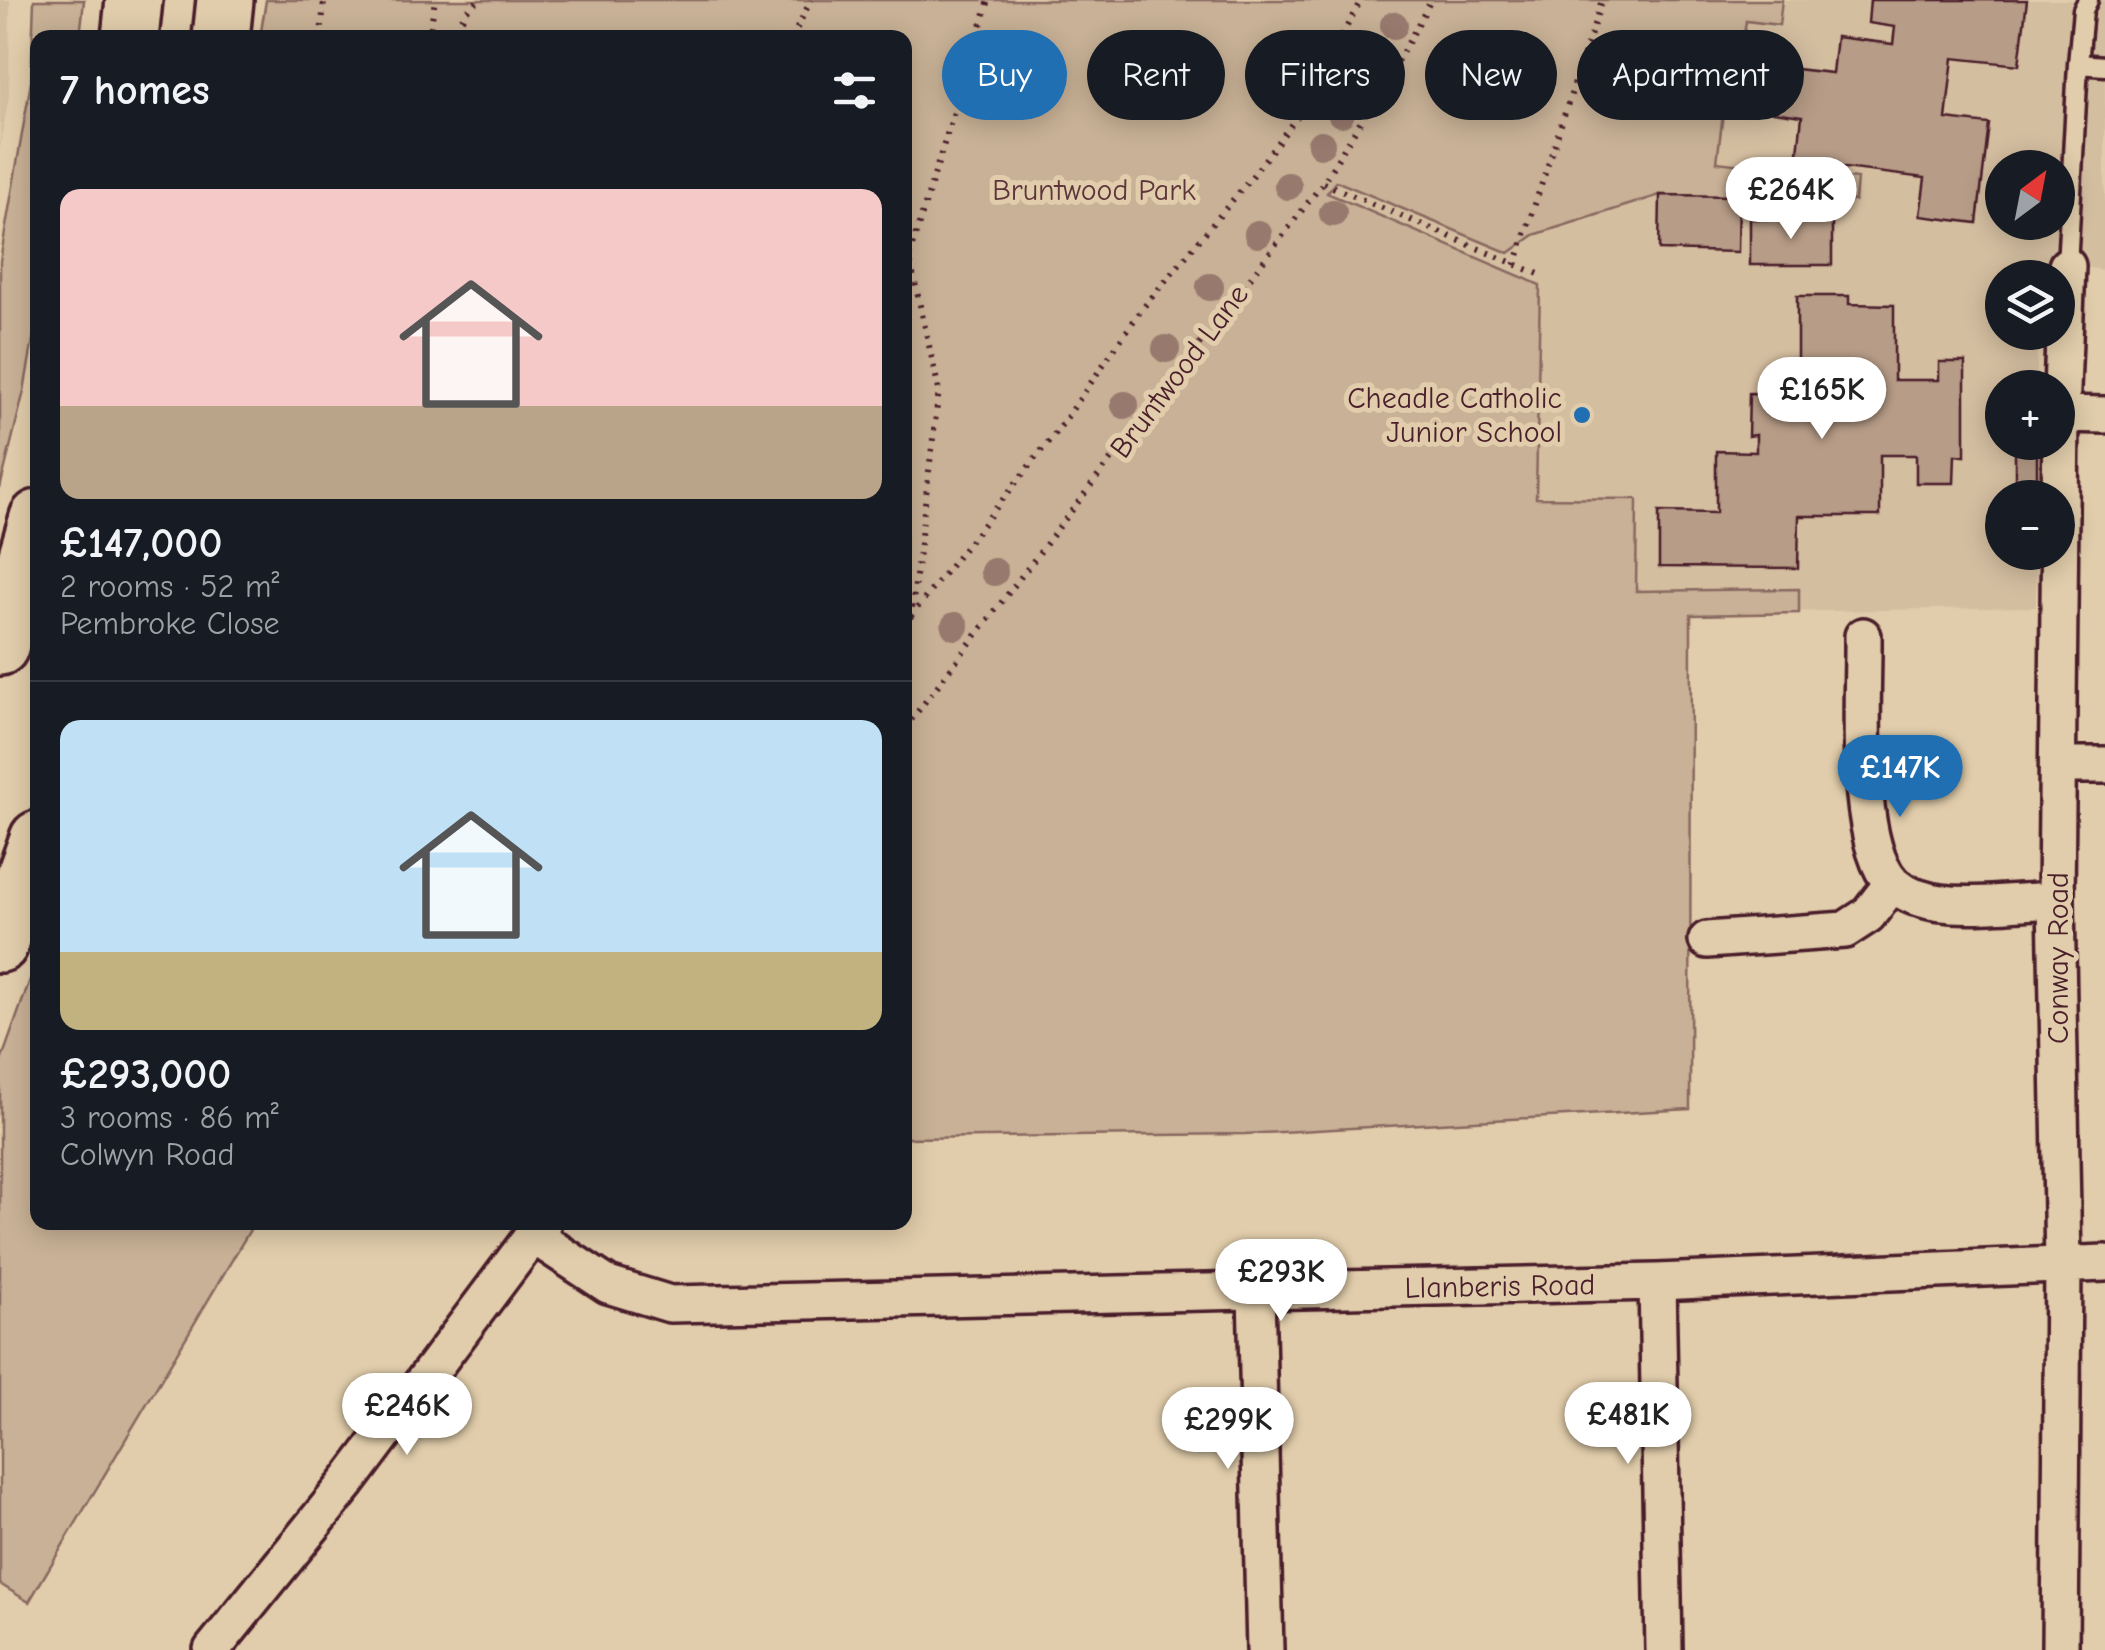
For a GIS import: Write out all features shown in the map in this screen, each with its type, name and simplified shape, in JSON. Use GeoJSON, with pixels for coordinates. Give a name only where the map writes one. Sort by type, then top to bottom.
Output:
{"type":"FeatureCollection","features":[{"type":"Feature","properties":{"kind":"highway"},"geometry":{"type":"LineString","coordinates":[[131,30],[134,0]]}},
{"type":"Feature","properties":{"kind":"highway"},"geometry":{"type":"LineString","coordinates":[[222,30],[225,0]]}},
{"type":"Feature","properties":{"kind":"highway"},"geometry":{"type":"LineString","coordinates":[[0,647],[30,545]]}},
{"type":"Feature","properties":{"kind":"highway"},"geometry":{"type":"LineString","coordinates":[[0,944],[30,861]]}},
{"type":"Feature","properties":{"kind":"street"},"geometry":{"type":"LineString","coordinates":[[2075,414],[2105,414]]}},
{"type":"Feature","properties":{"kind":"street","name":"Conway Road"},"geometry":{"type":"LineString","coordinates":[[2060,1650],[2062,1264],[2056,900],[2061,460]]}},
{"type":"Feature","properties":{"kind":"street"},"geometry":{"type":"LineString","coordinates":[[1863,636],[1866,818],[1876,854],[1892,884],[1916,898],[1940,904],[2056,900]]}},
{"type":"Feature","properties":{"kind":"street"},"geometry":{"type":"LineString","coordinates":[[2060,765],[2105,765]]}},
{"type":"Feature","properties":{"kind":"street"},"geometry":{"type":"LineString","coordinates":[[1707,940],[1845,930],[1868,915],[1892,884]]}},
{"type":"Feature","properties":{"kind":"street"},"geometry":{"type":"LineString","coordinates":[[212,1650],[348,1482],[534,1230]]}},
{"type":"Feature","properties":{"kind":"street","name":"Llanberis Road"},"geometry":{"type":"LineString","coordinates":[[540,1230],[608,1285],[670,1304],[1657,1282],[2105,1263]]}},
{"type":"Feature","properties":{"kind":"street"},"geometry":{"type":"LineString","coordinates":[[1657,1282],[1664,1650]]}},
{"type":"Feature","properties":{"kind":"street"},"geometry":{"type":"LineString","coordinates":[[1256,1292],[1265,1650]]}},
{"type":"Feature","properties":{"kind":"lane"},"geometry":{"type":"LineString","coordinates":[[2067,260],[2078,64],[2083,10],[2088,0]]}},
{"type":"Feature","properties":{"kind":"lane"},"geometry":{"type":"LineString","coordinates":[[2078,64],[2105,66]]}},
{"type":"Feature","properties":{"kind":"path"},"geometry":{"type":"LineString","coordinates":[[322,30],[324,0]]}},
{"type":"Feature","properties":{"kind":"path"},"geometry":{"type":"LineString","coordinates":[[429,30],[435,0]]}},
{"type":"Feature","properties":{"kind":"path"},"geometry":{"type":"LineString","coordinates":[[457,30],[465,12],[479,0]]}},
{"type":"Feature","properties":{"kind":"path"},"geometry":{"type":"LineString","coordinates":[[796,30],[811,0]]}},
{"type":"Feature","properties":{"kind":"path"},"geometry":{"type":"LineString","coordinates":[[912,243],[989,0]]}},
{"type":"Feature","properties":{"kind":"path"},"geometry":{"type":"LineString","coordinates":[[912,616],[1063,423],[1142,310],[1292,124],[1361,0]]}},
{"type":"Feature","properties":{"kind":"path","name":"Bruntwood Lane"},"geometry":{"type":"LineString","coordinates":[[912,719],[1323,183],[1430,0]]}},
{"type":"Feature","properties":{"kind":"path"},"geometry":{"type":"LineString","coordinates":[[1515,265],[1602,0]]}},
{"type":"Feature","properties":{"kind":"path"},"geometry":{"type":"LineString","coordinates":[[1323,183],[1541,275]]}},
{"type":"Feature","properties":{"kind":"path"},"geometry":{"type":"LineString","coordinates":[[912,279],[939,390],[912,616]]}},
{"type":"Feature","properties":{"kind":"shaded area"},"geometry":{"type":"Polygon","coordinates":[[[0,0],[10,0],[9,96],[0,149],[0,0]]]}},
{"type":"Feature","properties":{"kind":"shaded area","name":"Cheadle Catholic Junior School"},"geometry":{"type":"Polygon","coordinates":[[[1442,0],[2105,0],[2105,270],[2075,266],[2075,260],[1985,260],[1985,350],[2037,350],[2037,370],[1985,370],[1985,460],[2037,460],[2037,480],[1985,480],[1985,570],[2037,570],[2036,607],[1005,627],[1331,187],[1371,120],[1405,120],[1405,62],[1442,0]]]}},
{"type":"Feature","properties":{"kind":"green space"},"geometry":{"type":"Polygon","coordinates":[[[34,0],[84,0],[81,30],[33,30],[34,0]]]}},
{"type":"Feature","properties":{"kind":"green space","name":"Bruntwood Park"},"geometry":{"type":"Polygon","coordinates":[[[266,0],[1782,0],[1779,25],[1746,21],[1745,30],[1577,30],[1577,120],[1722,120],[1717,162],[1857,179],[1855,201],[1660,195],[1534,235],[1509,253],[1336,181],[1327,193],[1540,285],[1536,498],[1637,499],[1636,591],[1799,589],[1799,613],[1691,615],[1690,1109],[1245,1134],[912,1138],[912,30],[261,30],[266,0]]]}},
{"type":"Feature","properties":{"kind":"green space"},"geometry":{"type":"Polygon","coordinates":[[[30,88],[30,357],[0,488],[0,261],[30,88]]]}},
{"type":"Feature","properties":{"kind":"green space"},"geometry":{"type":"Polygon","coordinates":[[[30,980],[30,1230],[250,1230],[29,1602],[0,1584],[0,1064],[30,980]]]}},
{"type":"Feature","properties":{"kind":"building"},"geometry":{"type":"Polygon","coordinates":[[[1870,0],[2027,0],[2019,65],[1953,58],[1946,119],[1989,124],[1977,223],[1920,216],[1925,178],[1797,162],[1804,120],[1804,70],[1832,73],[1836,37],[1893,44],[1895,27],[1868,23],[1870,0]]]}},
{"type":"Feature","properties":{"kind":"building"},"geometry":{"type":"Polygon","coordinates":[[[1660,195],[1739,196],[1738,252],[1659,250],[1660,195]]]}},
{"type":"Feature","properties":{"kind":"building"},"geometry":{"type":"Polygon","coordinates":[[[1750,219],[1832,219],[1832,265],[1750,265],[1750,219]]]}},
{"type":"Feature","properties":{"kind":"building"},"geometry":{"type":"Polygon","coordinates":[[[1797,296],[1849,296],[1849,304],[1894,305],[1894,380],[1939,380],[1939,362],[1965,362],[1965,456],[1955,455],[1954,483],[1916,483],[1916,455],[1880,455],[1880,516],[1799,516],[1798,568],[1659,567],[1659,512],[1716,513],[1716,451],[1756,452],[1756,435],[1748,436],[1749,393],[1797,394],[1797,296]]]}},
{"type":"Feature","properties":{"kind":"building"},"geometry":{"type":"Polygon","coordinates":[[[2015,460],[2037,460],[2037,480],[2015,480],[2015,460]]]}},
{"type":"Feature","properties":{"kind":"place","name":"Cheadle Catholic Junior School"},"geometry":{"type":"Point","coordinates":[1582,415]}}]}
